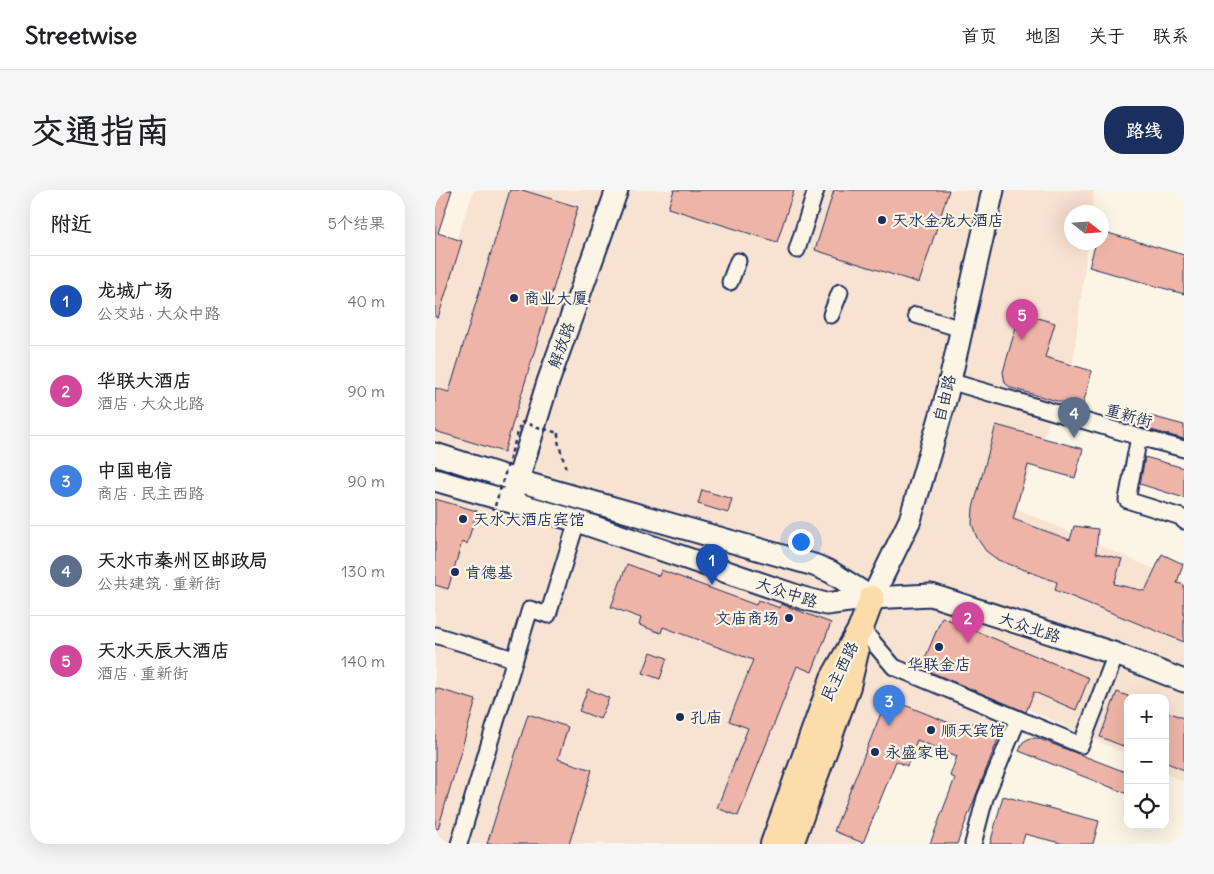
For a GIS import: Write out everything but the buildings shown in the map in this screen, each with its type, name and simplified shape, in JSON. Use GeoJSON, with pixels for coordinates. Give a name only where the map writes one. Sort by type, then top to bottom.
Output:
{"type":"FeatureCollection","features":[{"type":"Feature","properties":{"kind":"main road","name":"解放路"},"geometry":{"type":"LineString","coordinates":[[503,504],[519,481],[548,382],[617,190]]}},
{"type":"Feature","properties":{"kind":"main road","name":"自由路"},"geometry":{"type":"LineString","coordinates":[[872,598],[910,520],[949,381],[993,190]]}},
{"type":"Feature","properties":{"kind":"main road","name":"大众中路"},"geometry":{"type":"LineString","coordinates":[[435,454],[519,481],[814,565],[831,572],[872,598]]}},
{"type":"Feature","properties":{"kind":"main road","name":"大众中路"},"geometry":{"type":"LineString","coordinates":[[435,480],[503,504],[577,521],[803,598],[826,604],[872,598]]}},
{"type":"Feature","properties":{"kind":"main road","name":"大众北路"},"geometry":{"type":"LineString","coordinates":[[872,598],[931,595],[1116,654],[1184,682]]}},
{"type":"Feature","properties":{"kind":"main road"},"geometry":{"type":"LineString","coordinates":[[861,628],[872,598]]}},
{"type":"Feature","properties":{"kind":"main road","name":"民主西路"},"geometry":{"type":"LineString","coordinates":[[773,844],[833,678],[861,628]]}},
{"type":"Feature","properties":{"kind":"main road","name":"民主西路"},"geometry":{"type":"LineString","coordinates":[[791,844],[848,686],[861,628]]}},
{"type":"Feature","properties":{"kind":"street"},"geometry":{"type":"LineString","coordinates":[[797,250],[816,190]]}},
{"type":"Feature","properties":{"kind":"street"},"geometry":{"type":"LineString","coordinates":[[730,282],[739,261]]}},
{"type":"Feature","properties":{"kind":"street"},"geometry":{"type":"LineString","coordinates":[[831,315],[839,292]]}},
{"type":"Feature","properties":{"kind":"street"},"geometry":{"type":"LineString","coordinates":[[916,315],[961,329]]}},
{"type":"Feature","properties":{"kind":"street","name":"重新街"},"geometry":{"type":"LineString","coordinates":[[949,381],[1139,437],[1184,448]]}},
{"type":"Feature","properties":{"kind":"street"},"geometry":{"type":"LineString","coordinates":[[1139,437],[1127,500],[1181,517],[1184,521]]}},
{"type":"Feature","properties":{"kind":"street"},"geometry":{"type":"LineString","coordinates":[[459,844],[530,609],[548,614],[577,521]]}},
{"type":"Feature","properties":{"kind":"street"},"geometry":{"type":"LineString","coordinates":[[861,628],[894,667],[1081,745],[1116,654]]}},
{"type":"Feature","properties":{"kind":"street"},"geometry":{"type":"LineString","coordinates":[[435,635],[515,658]]}},
{"type":"Feature","properties":{"kind":"street"},"geometry":{"type":"LineString","coordinates":[[973,844],[985,798],[1018,719]]}},
{"type":"Feature","properties":{"kind":"path"},"geometry":{"type":"LineString","coordinates":[[503,504],[521,422],[558,433],[566,470]]}},
{"type":"Feature","properties":{"kind":"shaded area"},"geometry":{"type":"Polygon","coordinates":[[[474,190],[1094,190],[1092,205],[1064,205],[1064,250],[1087,250],[1073,362],[1015,508],[1184,582],[1184,782],[1169,775],[1169,694],[1124,694],[1124,753],[1017,704],[982,765],[892,744],[856,844],[435,844],[435,299],[474,190]]]}},
{"type":"Feature","properties":{"kind":"place","name":"天水金龙大酒店"},"geometry":{"type":"Point","coordinates":[882,220]}},
{"type":"Feature","properties":{"kind":"place","name":"商业大厦"},"geometry":{"type":"Point","coordinates":[514,298]}},
{"type":"Feature","properties":{"kind":"place","name":"天水天辰大酒店"},"geometry":{"type":"Point","coordinates":[1022,340]}},
{"type":"Feature","properties":{"kind":"place","name":"天水市秦州区邮政局"},"geometry":{"type":"Point","coordinates":[1074,438]}},
{"type":"Feature","properties":{"kind":"place","name":"天水大酒店宾馆"},"geometry":{"type":"Point","coordinates":[463,519]}},
{"type":"Feature","properties":{"kind":"place","name":"肯德基"},"geometry":{"type":"Point","coordinates":[455,572]}},
{"type":"Feature","properties":{"kind":"place","name":"龙城广场"},"geometry":{"type":"Point","coordinates":[712,585]}},
{"type":"Feature","properties":{"kind":"place","name":"文庙商场"},"geometry":{"type":"Point","coordinates":[789,618]}},
{"type":"Feature","properties":{"kind":"place","name":"华联大酒店"},"geometry":{"type":"Point","coordinates":[968,643]}},
{"type":"Feature","properties":{"kind":"place","name":"华联金店"},"geometry":{"type":"Point","coordinates":[939,647]}},
{"type":"Feature","properties":{"kind":"place","name":"孔庙"},"geometry":{"type":"Point","coordinates":[680,717]}},
{"type":"Feature","properties":{"kind":"place","name":"中国电信"},"geometry":{"type":"Point","coordinates":[889,726]}},
{"type":"Feature","properties":{"kind":"place","name":"顺天宾馆"},"geometry":{"type":"Point","coordinates":[931,730]}},
{"type":"Feature","properties":{"kind":"place","name":"永盛家电"},"geometry":{"type":"Point","coordinates":[875,752]}}]}
